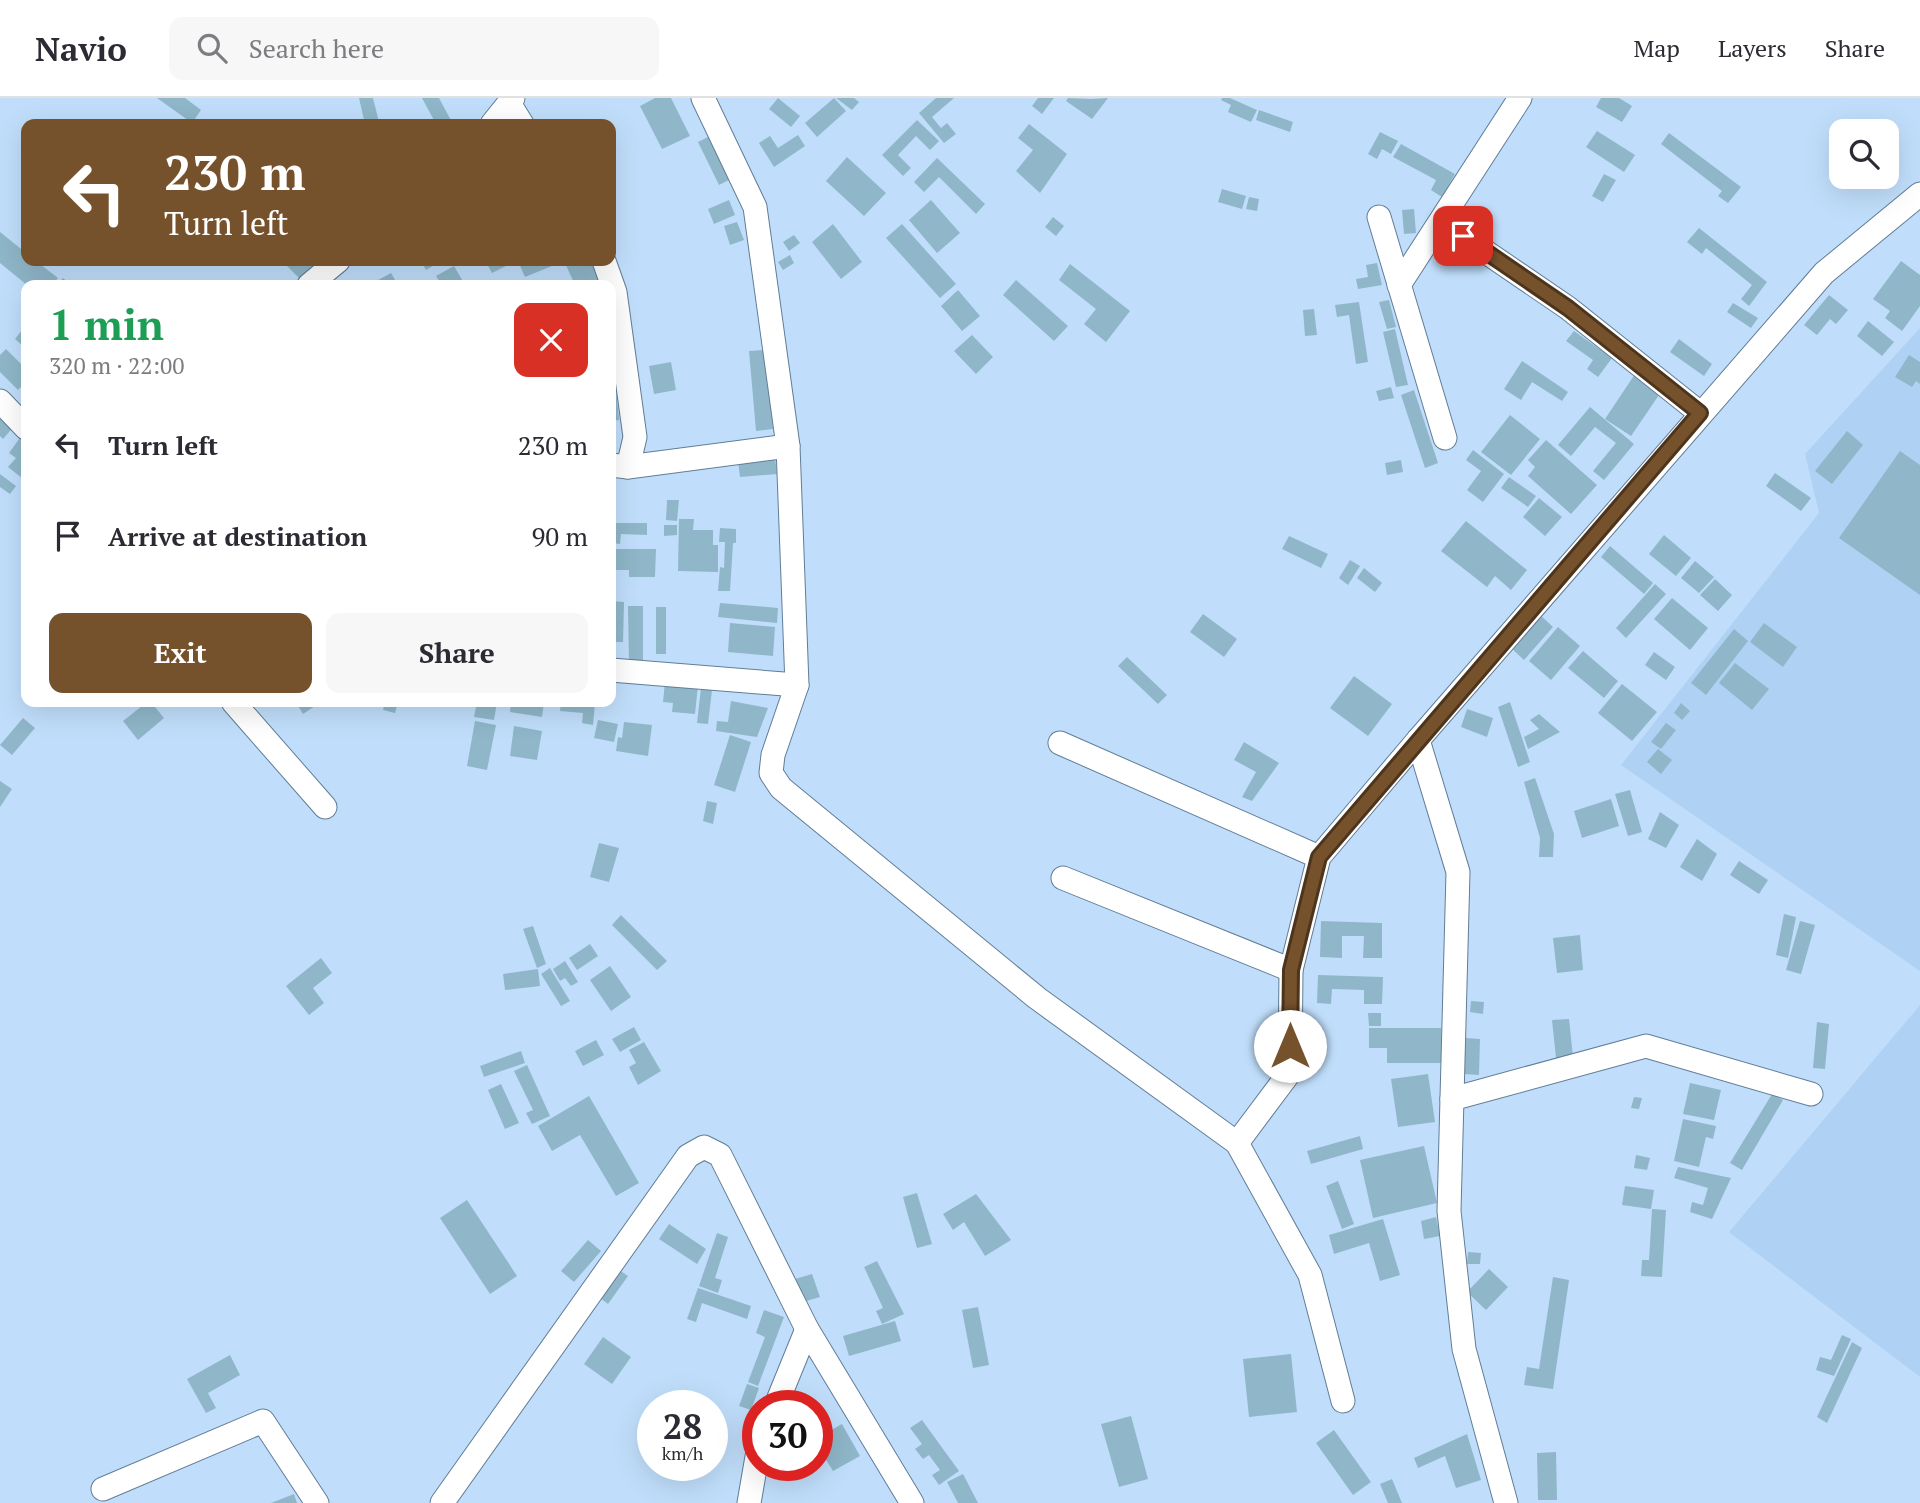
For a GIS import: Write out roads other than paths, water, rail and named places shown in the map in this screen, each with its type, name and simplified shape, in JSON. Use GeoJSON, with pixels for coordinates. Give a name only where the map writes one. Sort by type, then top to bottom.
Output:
{"type":"FeatureCollection","features":[{"type":"Feature","properties":{"kind":"street"},"geometry":{"type":"LineString","coordinates":[[703,98],[754,207],[788,446],[797,685],[773,755],[771,773],[781,788],[1037,998],[1237,1143],[1310,1275],[1343,1401]]}},
{"type":"Feature","properties":{"kind":"street"},"geometry":{"type":"LineString","coordinates":[[1399,285],[1520,98]]}},
{"type":"Feature","properties":{"kind":"street"},"geometry":{"type":"LineString","coordinates":[[496,119],[511,100],[520,119]]}},
{"type":"Feature","properties":{"kind":"street"},"geometry":{"type":"LineString","coordinates":[[1237,1143],[1290,1072],[1291,970],[1319,857],[1700,413],[1824,273],[1920,194]]}},
{"type":"Feature","properties":{"kind":"street"},"geometry":{"type":"LineString","coordinates":[[1379,217],[1445,438]]}},
{"type":"Feature","properties":{"kind":"street"},"geometry":{"type":"LineString","coordinates":[[1442,222],[1568,308],[1700,413]]}},
{"type":"Feature","properties":{"kind":"street"},"geometry":{"type":"LineString","coordinates":[[315,280],[332,266]]}},
{"type":"Feature","properties":{"kind":"street"},"geometry":{"type":"LineString","coordinates":[[616,299],[635,437],[619,466]]}},
{"type":"Feature","properties":{"kind":"street"},"geometry":{"type":"LineString","coordinates":[[0,401],[21,423]]}},
{"type":"Feature","properties":{"kind":"street"},"geometry":{"type":"LineString","coordinates":[[619,466],[788,446]]}},
{"type":"Feature","properties":{"kind":"street"},"geometry":{"type":"LineString","coordinates":[[616,670],[797,685]]}},
{"type":"Feature","properties":{"kind":"street"},"geometry":{"type":"LineString","coordinates":[[237,707],[325,807]]}},
{"type":"Feature","properties":{"kind":"street"},"geometry":{"type":"LineString","coordinates":[[1418,740],[1458,872],[1449,1211],[1464,1349],[1506,1503]]}},
{"type":"Feature","properties":{"kind":"street"},"geometry":{"type":"LineString","coordinates":[[1060,743],[1319,857]]}},
{"type":"Feature","properties":{"kind":"street"},"geometry":{"type":"LineString","coordinates":[[1063,878],[1291,970]]}},
{"type":"Feature","properties":{"kind":"street"},"geometry":{"type":"LineString","coordinates":[[1452,1100],[1646,1046],[1811,1094]]}},
{"type":"Feature","properties":{"kind":"street"},"geometry":{"type":"LineString","coordinates":[[442,1503],[688,1156],[704,1147],[720,1155],[807,1329],[912,1503]]}},
{"type":"Feature","properties":{"kind":"street"},"geometry":{"type":"LineString","coordinates":[[782,1390],[807,1329]]}},
{"type":"Feature","properties":{"kind":"street"},"geometry":{"type":"LineString","coordinates":[[103,1489],[263,1421],[317,1503]]}},
{"type":"Feature","properties":{"kind":"street"},"geometry":{"type":"LineString","coordinates":[[749,1503],[753,1481]]}}]}
